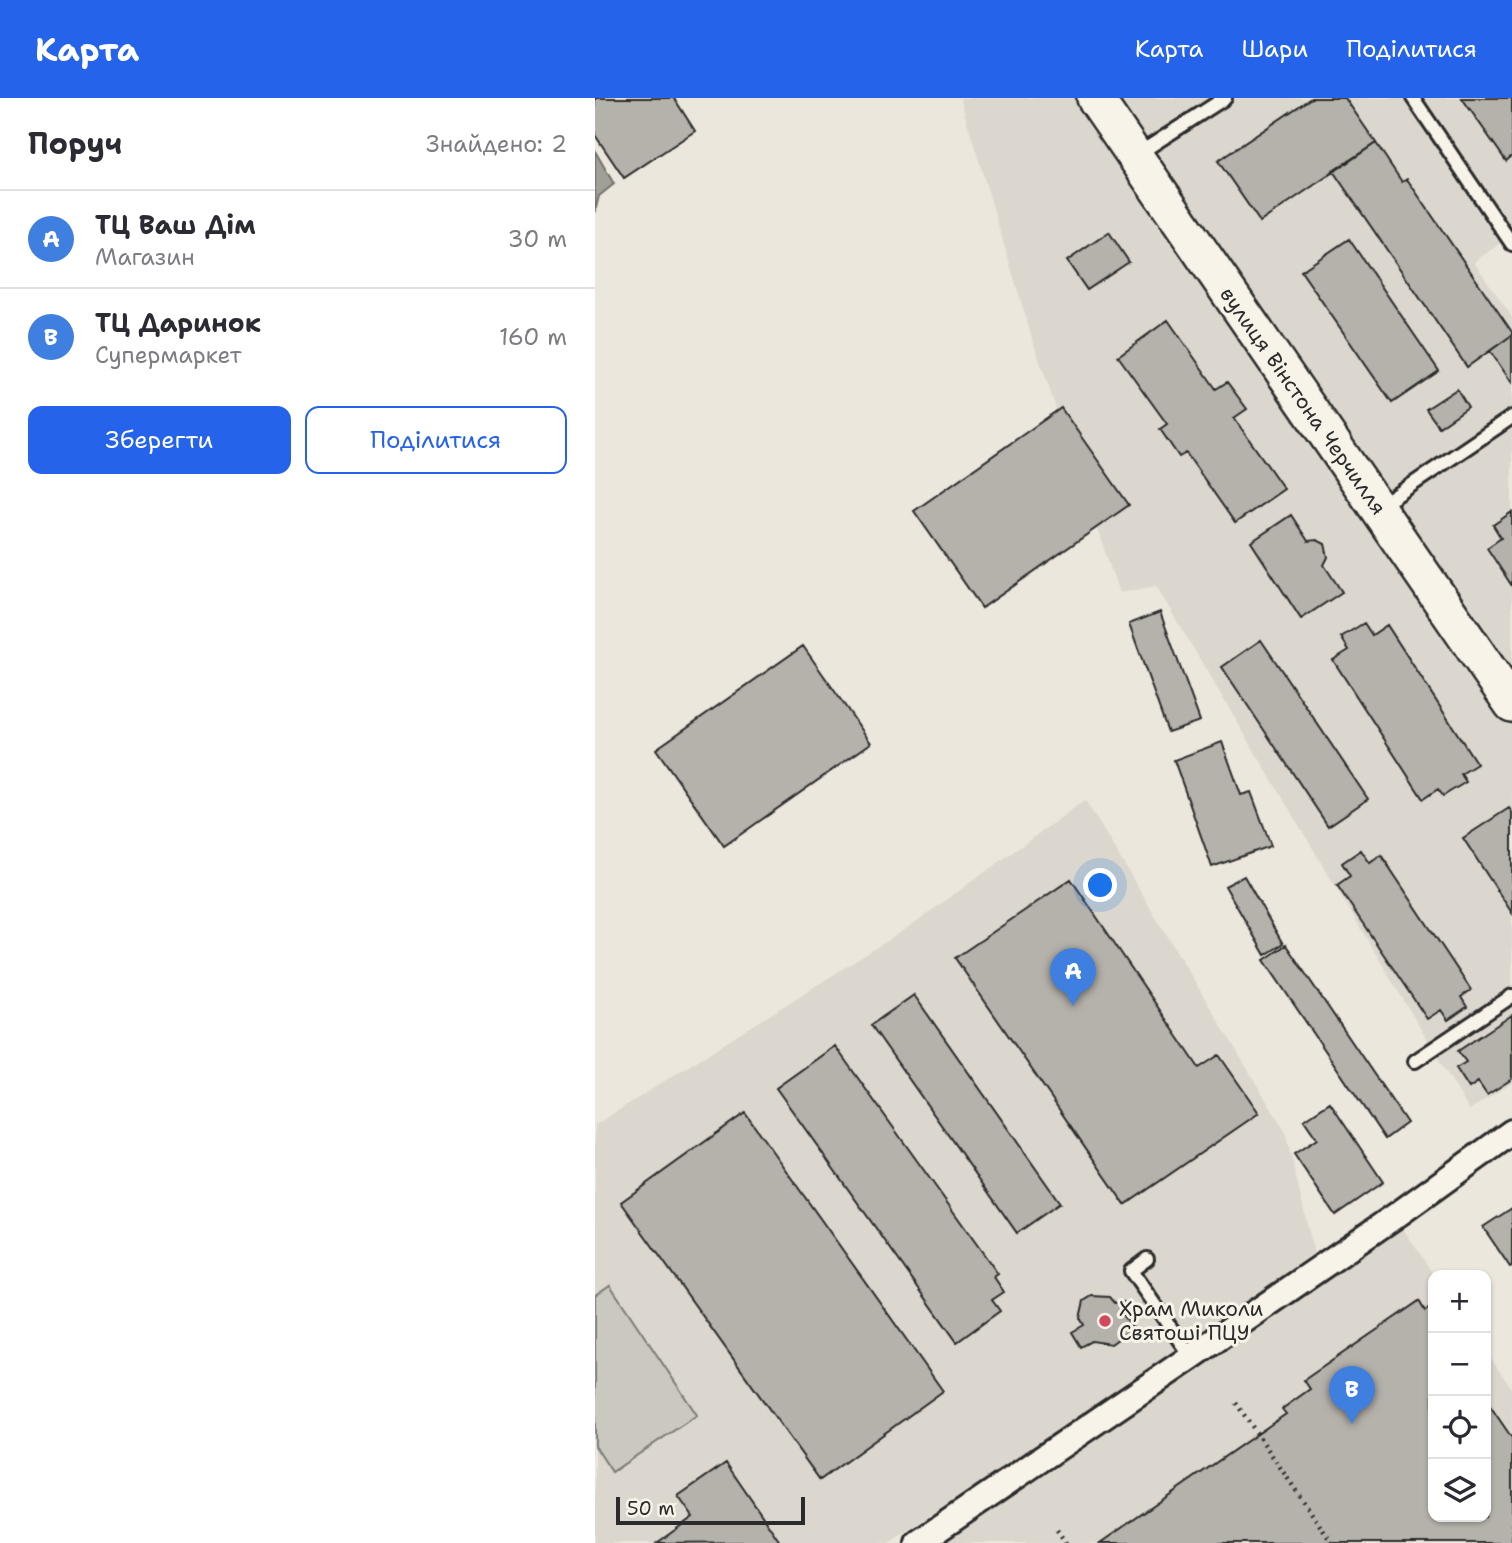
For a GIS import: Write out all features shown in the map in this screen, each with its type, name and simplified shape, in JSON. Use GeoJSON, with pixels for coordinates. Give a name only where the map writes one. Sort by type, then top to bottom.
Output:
{"type":"FeatureCollection","features":[{"type":"Feature","properties":{"kind":"street","name":"вулиця Вінстона Черчилля"},"geometry":{"type":"LineString","coordinates":[[1095,98],[1512,704]]}},
{"type":"Feature","properties":{"kind":"street"},"geometry":{"type":"LineString","coordinates":[[918,1543],[1401,1212],[1512,1132]]}},
{"type":"Feature","properties":{"kind":"lane"},"geometry":{"type":"LineString","coordinates":[[1135,157],[1205,103],[1225,98]]}},
{"type":"Feature","properties":{"kind":"lane"},"geometry":{"type":"LineString","coordinates":[[1413,98],[1512,244]]}},
{"type":"Feature","properties":{"kind":"lane"},"geometry":{"type":"LineString","coordinates":[[1377,509],[1512,417]]}},
{"type":"Feature","properties":{"kind":"lane"},"geometry":{"type":"LineString","coordinates":[[1415,1061],[1512,996]]}},
{"type":"Feature","properties":{"kind":"lane"},"geometry":{"type":"LineString","coordinates":[[1147,1259],[1131,1271],[1191,1357]]}},
{"type":"Feature","properties":{"kind":"path"},"geometry":{"type":"LineString","coordinates":[[1236,1403],[1332,1543]]}},
{"type":"Feature","properties":{"kind":"path"},"geometry":{"type":"LineString","coordinates":[[1057,1530],[1066,1543]]}},
{"type":"Feature","properties":{"kind":"shaded area"},"geometry":{"type":"Polygon","coordinates":[[[960,98],[1512,98],[1512,235],[1474,262],[1512,317],[1512,1083],[1469,1110],[1156,586],[1119,593],[1032,338],[960,98]]]}},
{"type":"Feature","properties":{"kind":"shaded area"},"geometry":{"type":"Polygon","coordinates":[[[595,151],[614,184],[599,196],[595,212],[595,151]]]}},
{"type":"Feature","properties":{"kind":"shaded area"},"geometry":{"type":"Polygon","coordinates":[[[1085,800],[1285,1131],[1314,1253],[1190,1343],[889,1543],[595,1543],[595,1125],[906,929],[1085,800]]]}},
{"type":"Feature","properties":{"kind":"shaded area"},"geometry":{"type":"Polygon","coordinates":[[[1400,1224],[1431,1270],[1428,1270],[1428,1522],[1491,1522],[1491,1358],[1512,1389],[1512,1543],[936,1543],[1400,1224]]]}},
{"type":"Feature","properties":{"kind":"shaded area"},"geometry":{"type":"Polygon","coordinates":[[[610,1285],[697,1415],[612,1472],[595,1446],[595,1295],[610,1285]]]}},
{"type":"Feature","properties":{"kind":"building"},"geometry":{"type":"Polygon","coordinates":[[[595,98],[674,98],[695,131],[624,178],[595,135],[595,98]]]}},
{"type":"Feature","properties":{"kind":"building"},"geometry":{"type":"Polygon","coordinates":[[[1311,98],[1345,98],[1376,143],[1260,222],[1218,161],[1311,98]]]}},
{"type":"Feature","properties":{"kind":"building"},"geometry":{"type":"Polygon","coordinates":[[[1462,98],[1512,98],[1512,156],[1506,161],[1462,98]]]}},
{"type":"Feature","properties":{"kind":"building"},"geometry":{"type":"Polygon","coordinates":[[[1376,143],[1402,182],[1407,179],[1512,332],[1512,335],[1467,367],[1333,171],[1376,143]]]}},
{"type":"Feature","properties":{"kind":"building"},"geometry":{"type":"Polygon","coordinates":[[[1109,232],[1129,262],[1087,290],[1067,261],[1109,232]]]}},
{"type":"Feature","properties":{"kind":"building"},"geometry":{"type":"Polygon","coordinates":[[[1349,239],[1439,371],[1392,403],[1301,271],[1349,239]]]}},
{"type":"Feature","properties":{"kind":"building"},"geometry":{"type":"Polygon","coordinates":[[[1168,320],[1216,389],[1227,382],[1247,409],[1234,418],[1284,489],[1235,523],[1186,453],[1179,457],[1160,429],[1167,424],[1118,356],[1168,320]]]}},
{"type":"Feature","properties":{"kind":"building"},"geometry":{"type":"Polygon","coordinates":[[[1512,335],[1512,383],[1490,351],[1512,335]]]}},
{"type":"Feature","properties":{"kind":"building"},"geometry":{"type":"Polygon","coordinates":[[[1457,389],[1468,407],[1439,427],[1426,409],[1457,389]]]}},
{"type":"Feature","properties":{"kind":"building"},"geometry":{"type":"Polygon","coordinates":[[[1061,408],[1129,505],[982,608],[914,511],[1061,408]]]}},
{"type":"Feature","properties":{"kind":"building"},"geometry":{"type":"Polygon","coordinates":[[[1512,512],[1512,586],[1487,548],[1501,538],[1493,525],[1512,512]]]}},
{"type":"Feature","properties":{"kind":"building"},"geometry":{"type":"Polygon","coordinates":[[[1291,515],[1308,541],[1317,540],[1325,544],[1328,557],[1324,565],[1342,592],[1301,619],[1251,542],[1291,515]]]}},
{"type":"Feature","properties":{"kind":"building"},"geometry":{"type":"Polygon","coordinates":[[[1160,612],[1200,721],[1168,732],[1129,624],[1160,612]]]}},
{"type":"Feature","properties":{"kind":"building"},"geometry":{"type":"Polygon","coordinates":[[[1364,623],[1372,635],[1387,625],[1477,764],[1461,774],[1466,782],[1443,796],[1438,789],[1423,799],[1333,660],[1349,650],[1341,637],[1364,623]]]}},
{"type":"Feature","properties":{"kind":"building"},"geometry":{"type":"Polygon","coordinates":[[[1261,640],[1368,799],[1328,826],[1222,667],[1261,640]]]}},
{"type":"Feature","properties":{"kind":"building"},"geometry":{"type":"Polygon","coordinates":[[[803,646],[871,743],[724,846],[656,749],[803,646]]]}},
{"type":"Feature","properties":{"kind":"building"},"geometry":{"type":"Polygon","coordinates":[[[1222,742],[1241,795],[1251,792],[1271,846],[1212,867],[1174,760],[1222,742]]]}},
{"type":"Feature","properties":{"kind":"building"},"geometry":{"type":"Polygon","coordinates":[[[1509,808],[1512,812],[1512,913],[1463,838],[1509,808]]]}},
{"type":"Feature","properties":{"kind":"building"},"geometry":{"type":"Polygon","coordinates":[[[1361,850],[1370,863],[1381,855],[1471,990],[1461,997],[1467,1007],[1448,1020],[1441,1010],[1427,1019],[1337,885],[1350,876],[1342,863],[1361,850]]]}},
{"type":"Feature","properties":{"kind":"building"},"geometry":{"type":"Polygon","coordinates":[[[1244,876],[1283,944],[1265,955],[1225,886],[1244,876]]]}},
{"type":"Feature","properties":{"kind":"building"},"geometry":{"type":"Polygon","coordinates":[[[1071,879],[1199,1068],[1219,1055],[1259,1113],[1125,1205],[955,958],[1071,879]]]}},
{"type":"Feature","properties":{"kind":"building"},"geometry":{"type":"Polygon","coordinates":[[[1286,945],[1407,1123],[1385,1139],[1264,960],[1286,945]]]}},
{"type":"Feature","properties":{"kind":"building"},"geometry":{"type":"Polygon","coordinates":[[[914,995],[1060,1203],[1017,1233],[871,1025],[914,995]]]}},
{"type":"Feature","properties":{"kind":"building"},"geometry":{"type":"Polygon","coordinates":[[[1512,1015],[1512,1079],[1487,1095],[1478,1082],[1469,1088],[1456,1068],[1466,1062],[1458,1051],[1512,1015]]]}},
{"type":"Feature","properties":{"kind":"building"},"geometry":{"type":"Polygon","coordinates":[[[835,1046],[998,1274],[994,1277],[1004,1292],[992,1300],[1000,1311],[957,1342],[776,1088],[835,1046]]]}},
{"type":"Feature","properties":{"kind":"building"},"geometry":{"type":"Polygon","coordinates":[[[1330,1103],[1383,1182],[1335,1215],[1294,1154],[1317,1139],[1304,1120],[1330,1103]]]}},
{"type":"Feature","properties":{"kind":"building"},"geometry":{"type":"Polygon","coordinates":[[[745,1113],[943,1391],[820,1480],[621,1202],[745,1113]]]}},
{"type":"Feature","properties":{"kind":"building"},"geometry":{"type":"Polygon","coordinates":[[[1512,1208],[1512,1266],[1510,1267],[1483,1227],[1512,1208]]]}},
{"type":"Feature","properties":{"kind":"building","name":"Храм Миколи Святоші ПЦУ"},"geometry":{"type":"Polygon","coordinates":[[[1092,1296],[1110,1297],[1115,1303],[1124,1302],[1128,1308],[1124,1316],[1133,1328],[1111,1344],[1092,1341],[1081,1347],[1072,1332],[1084,1325],[1080,1318],[1084,1301],[1092,1296]]]}},
{"type":"Feature","properties":{"kind":"building"},"geometry":{"type":"Polygon","coordinates":[[[1419,1301],[1425,1311],[1428,1309],[1428,1522],[1491,1522],[1491,1407],[1512,1438],[1512,1543],[1100,1543],[1286,1414],[1282,1409],[1310,1389],[1304,1380],[1419,1301]]]}},
{"type":"Feature","properties":{"kind":"building"},"geometry":{"type":"Polygon","coordinates":[[[726,1463],[780,1542],[657,1543],[693,1517],[678,1496],[726,1463]]]}},
{"type":"Feature","properties":{"kind":"place","name":"ТЦ Ваш Дім"},"geometry":{"type":"Point","coordinates":[1073,1006]}},
{"type":"Feature","properties":{"kind":"place","name":"Храм Миколи Святоші ПЦУ"},"geometry":{"type":"Point","coordinates":[1105,1321]}},
{"type":"Feature","properties":{"kind":"place","name":"ТЦ Даринок"},"geometry":{"type":"Point","coordinates":[1352,1424]}}]}
